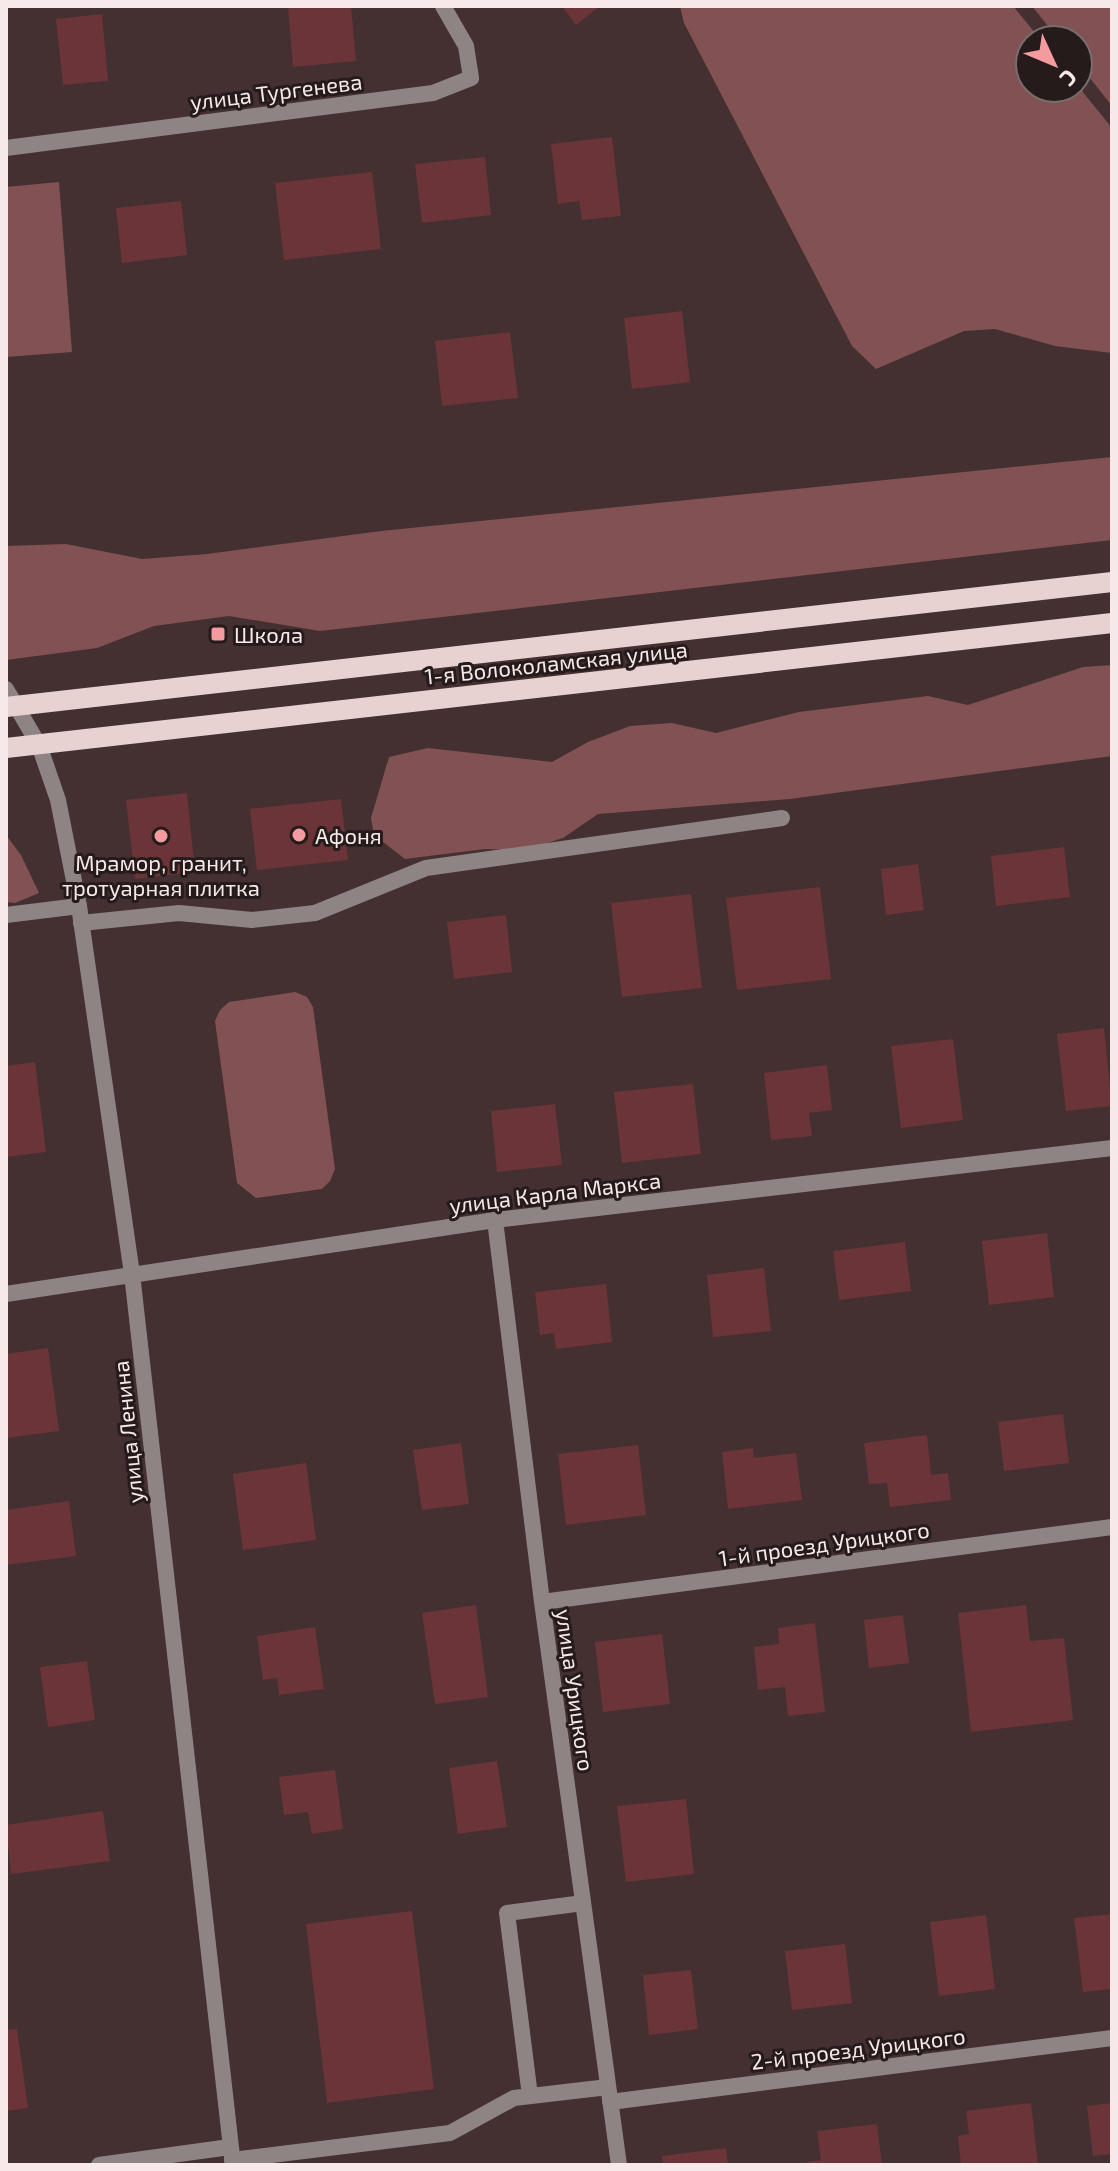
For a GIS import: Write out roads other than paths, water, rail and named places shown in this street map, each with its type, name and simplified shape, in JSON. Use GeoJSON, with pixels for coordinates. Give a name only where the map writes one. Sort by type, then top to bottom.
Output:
{"type":"FeatureCollection","features":[{"type":"Feature","properties":{"kind":"main road","name":"1-я Волоколамская улица"},"geometry":{"type":"LineString","coordinates":[[9,701],[1112,582]]}},
{"type":"Feature","properties":{"kind":"main road","name":"1-я Волоколамская улица"},"geometry":{"type":"LineString","coordinates":[[6,748],[1112,623]]}},
{"type":"Feature","properties":{"kind":"street","name":"улица Тургенева"},"geometry":{"type":"LineString","coordinates":[[6,148],[433,93],[471,78],[466,46],[443,6]]}},
{"type":"Feature","properties":{"kind":"street","name":"улица Ленина"},"geometry":{"type":"LineString","coordinates":[[9,701],[39,745],[58,800],[80,915],[132,1274],[232,2158]]}},
{"type":"Feature","properties":{"kind":"street"},"geometry":{"type":"LineString","coordinates":[[6,915],[179,913],[252,920],[315,913],[426,868],[782,818]]}},
{"type":"Feature","properties":{"kind":"street","name":"улица Карла Маркса"},"geometry":{"type":"LineString","coordinates":[[6,1294],[495,1220],[1112,1148]]}},
{"type":"Feature","properties":{"kind":"street","name":"улица Урицкого"},"geometry":{"type":"LineString","coordinates":[[495,1220],[542,1602],[619,2165]]}},
{"type":"Feature","properties":{"kind":"street","name":"1-й проезд Урицкого"},"geometry":{"type":"LineString","coordinates":[[542,1602],[1112,1527]]}},
{"type":"Feature","properties":{"kind":"street"},"geometry":{"type":"LineString","coordinates":[[530,2096],[507,1913],[583,1903]]}},
{"type":"Feature","properties":{"kind":"street","name":"2-й проезд Урицкого"},"geometry":{"type":"LineString","coordinates":[[232,2158],[450,2133],[514,2098],[609,2095],[1112,2038]]}},
{"type":"Feature","properties":{"kind":"street"},"geometry":{"type":"LineString","coordinates":[[99,2165],[232,2158]]}},
{"type":"Feature","properties":{"kind":"place","name":"Школа"},"geometry":{"type":"Point","coordinates":[218,634]}},
{"type":"Feature","properties":{"kind":"place","name":"Афоня"},"geometry":{"type":"Point","coordinates":[299,835]}},
{"type":"Feature","properties":{"kind":"place","name":"Мрамор, гранит, тротуарная плитка"},"geometry":{"type":"Point","coordinates":[161,836]}}]}
